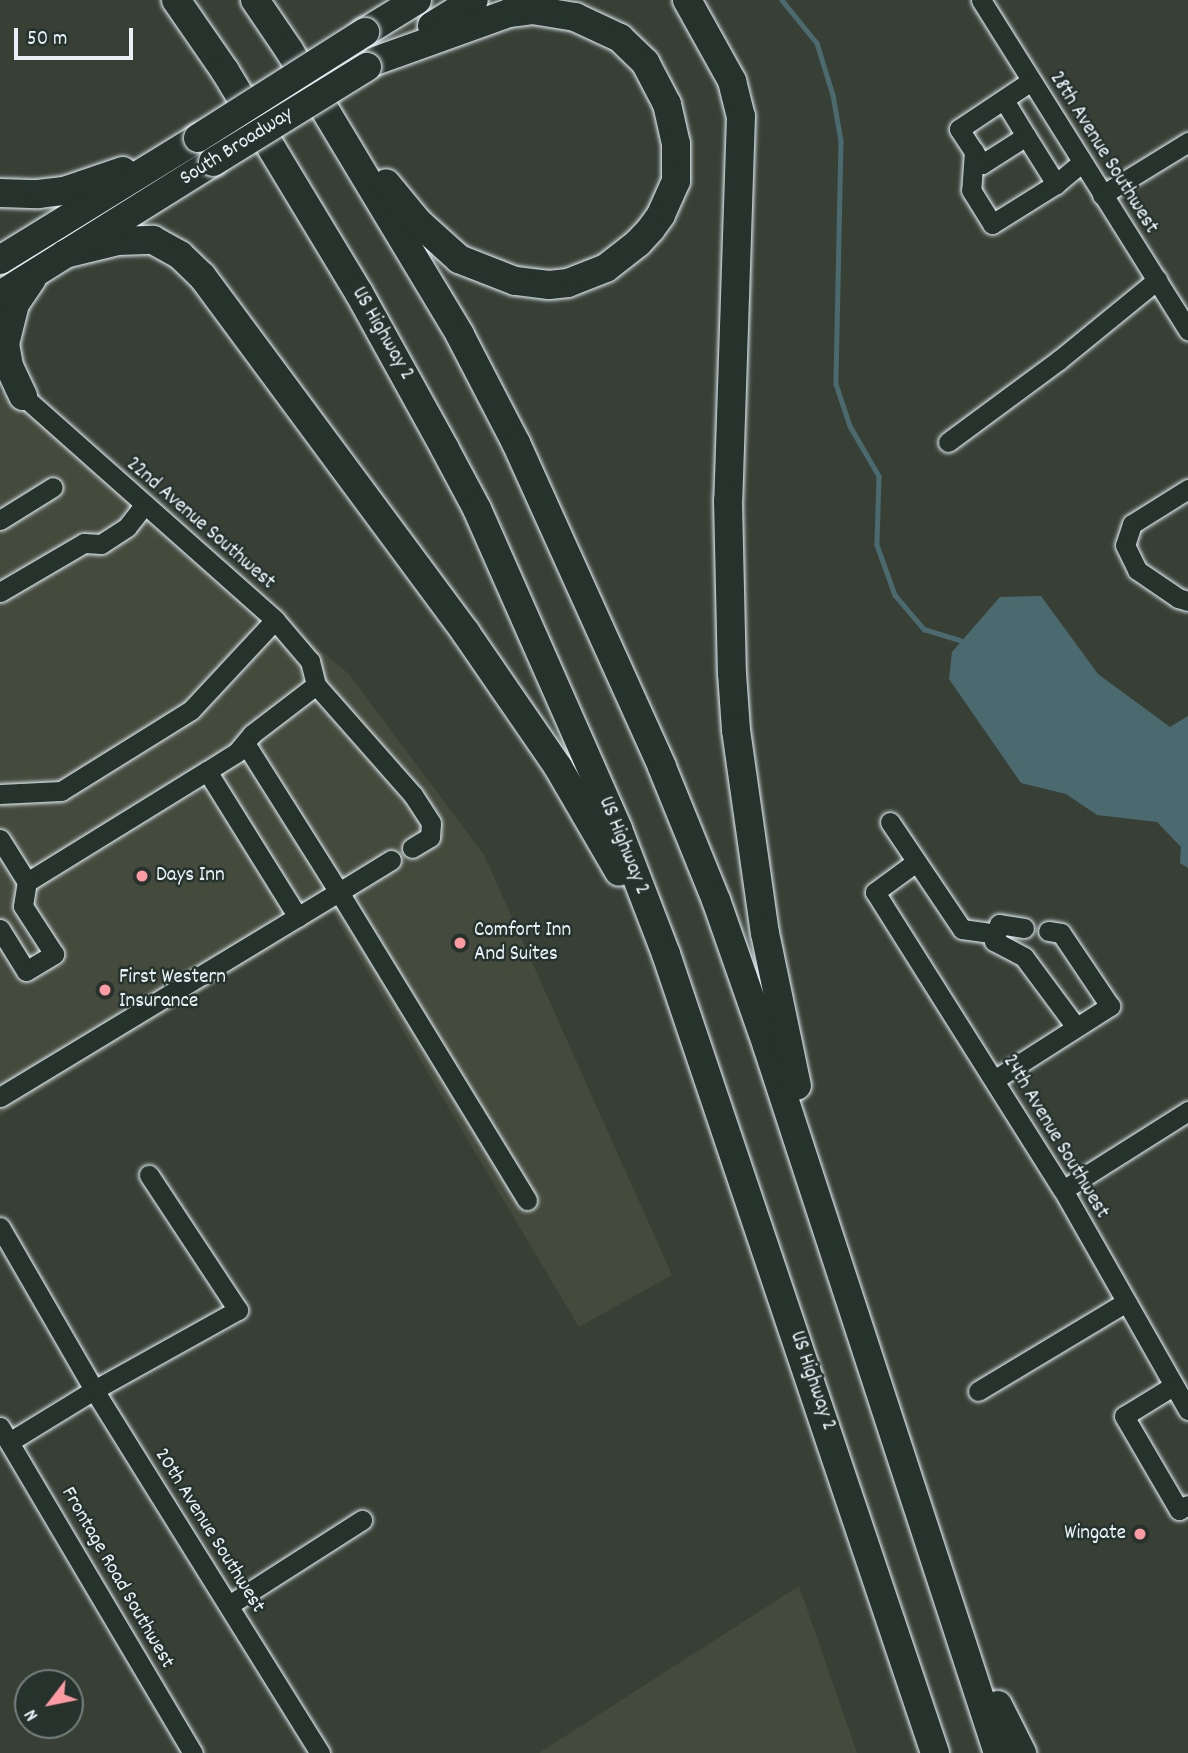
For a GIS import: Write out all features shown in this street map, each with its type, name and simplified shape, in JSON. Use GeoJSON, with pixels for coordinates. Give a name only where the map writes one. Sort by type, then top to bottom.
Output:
{"type":"FeatureCollection","features":[{"type":"Feature","properties":{"kind":"highway"},"geometry":{"type":"LineString","coordinates":[[162,0],[187,36],[225,71]]}},
{"type":"Feature","properties":{"kind":"highway","name":"US Highway 2"},"geometry":{"type":"LineString","coordinates":[[176,0],[225,71],[359,293],[477,509],[618,829],[685,1009],[935,1753]]}},
{"type":"Feature","properties":{"kind":"highway"},"geometry":{"type":"LineString","coordinates":[[255,0],[460,335],[516,443],[587,597],[716,900],[828,1232],[998,1753]]}},
{"type":"Feature","properties":{"kind":"highway","name":"South Broadway"},"geometry":{"type":"LineString","coordinates":[[0,260],[417,0]]}},
{"type":"Feature","properties":{"kind":"highway","name":"South Broadway"},"geometry":{"type":"LineString","coordinates":[[0,295],[474,0]]}},
{"type":"Feature","properties":{"kind":"highway"},"geometry":{"type":"LineString","coordinates":[[687,0],[732,80],[741,116],[728,501],[730,624],[736,730],[765,933],[793,1070],[817,1164],[828,1232]]}},
{"type":"Feature","properties":{"kind":"highway"},"geometry":{"type":"LineString","coordinates":[[329,117],[367,153],[394,196],[438,242],[459,259],[497,276],[549,285],[587,278],[638,243],[661,215],[676,181],[673,122],[660,86],[645,62],[620,38],[575,18],[532,10],[488,18],[371,64]]}},
{"type":"Feature","properties":{"kind":"highway"},"geometry":{"type":"LineString","coordinates":[[0,193],[38,194],[64,191],[187,145]]}},
{"type":"Feature","properties":{"kind":"highway"},"geometry":{"type":"LineString","coordinates":[[65,254],[118,241],[153,240],[180,255],[202,276],[466,633],[558,767],[615,863],[685,1009]]}},
{"type":"Feature","properties":{"kind":"highway"},"geometry":{"type":"LineString","coordinates":[[23,396],[9,366],[5,344],[15,304],[36,272]]}},
{"type":"Feature","properties":{"kind":"highway"},"geometry":{"type":"LineString","coordinates":[[949,1599],[1021,1753]]}},
{"type":"Feature","properties":{"kind":"street","name":"28th Avenue Southwest"},"geometry":{"type":"LineString","coordinates":[[981,0],[1188,330]]}},
{"type":"Feature","properties":{"kind":"street"},"geometry":{"type":"LineString","coordinates":[[1026,135],[982,164],[959,129],[1031,81]]}},
{"type":"Feature","properties":{"kind":"street"},"geometry":{"type":"LineString","coordinates":[[1004,100],[1056,184]]}},
{"type":"Feature","properties":{"kind":"street"},"geometry":{"type":"LineString","coordinates":[[1102,195],[1188,142]]}},
{"type":"Feature","properties":{"kind":"street"},"geometry":{"type":"LineString","coordinates":[[974,151],[971,191],[992,224],[1056,184],[1082,162]]}},
{"type":"Feature","properties":{"kind":"street"},"geometry":{"type":"LineString","coordinates":[[948,442],[1059,360],[1157,281]]}},
{"type":"Feature","properties":{"kind":"street","name":"22nd Avenue Southwest"},"geometry":{"type":"LineString","coordinates":[[0,376],[275,620],[191,710],[61,791],[0,794]]}},
{"type":"Feature","properties":{"kind":"street"},"geometry":{"type":"LineString","coordinates":[[0,520],[53,487]]}},
{"type":"Feature","properties":{"kind":"street"},"geometry":{"type":"LineString","coordinates":[[1188,489],[1132,524],[1125,545],[1137,570],[1178,598],[1188,601]]}},
{"type":"Feature","properties":{"kind":"street"},"geometry":{"type":"LineString","coordinates":[[0,592],[84,542],[101,544],[127,527],[144,505]]}},
{"type":"Feature","properties":{"kind":"street"},"geometry":{"type":"LineString","coordinates":[[275,620],[310,661],[316,685],[413,795],[431,823],[430,837],[412,848]]}},
{"type":"Feature","properties":{"kind":"street"},"geometry":{"type":"LineString","coordinates":[[27,881],[206,771],[316,685]]}},
{"type":"Feature","properties":{"kind":"street"},"geometry":{"type":"LineString","coordinates":[[245,743],[527,1200]]}},
{"type":"Feature","properties":{"kind":"street"},"geometry":{"type":"LineString","coordinates":[[206,771],[298,917]]}},
{"type":"Feature","properties":{"kind":"street"},"geometry":{"type":"LineString","coordinates":[[890,822],[962,929],[996,934]]}},
{"type":"Feature","properties":{"kind":"street"},"geometry":{"type":"LineString","coordinates":[[0,839],[27,881],[23,906],[54,954],[26,971],[0,929]]}},
{"type":"Feature","properties":{"kind":"street"},"geometry":{"type":"LineString","coordinates":[[0,1097],[391,860]]}},
{"type":"Feature","properties":{"kind":"street","name":"24th Avenue Southwest"},"geometry":{"type":"LineString","coordinates":[[916,862],[875,892],[1063,1190],[1188,1410]]}},
{"type":"Feature","properties":{"kind":"street"},"geometry":{"type":"LineString","coordinates":[[1024,928],[999,924],[993,941],[1024,957],[1076,1027]]}},
{"type":"Feature","properties":{"kind":"street"},"geometry":{"type":"LineString","coordinates":[[994,1080],[1110,1006],[1060,933],[1048,931]]}},
{"type":"Feature","properties":{"kind":"street"},"geometry":{"type":"LineString","coordinates":[[1063,1190],[1188,1111]]}},
{"type":"Feature","properties":{"kind":"street"},"geometry":{"type":"LineString","coordinates":[[4,1434],[94,1390],[237,1310],[149,1175]]}},
{"type":"Feature","properties":{"kind":"street","name":"20th Avenue Southwest"},"geometry":{"type":"LineString","coordinates":[[0,1227],[94,1390],[320,1753]]}},
{"type":"Feature","properties":{"kind":"street","name":"20th Avenue Southwest"},"geometry":{"type":"LineString","coordinates":[[0,1250],[60,1333]]}},
{"type":"Feature","properties":{"kind":"street"},"geometry":{"type":"LineString","coordinates":[[978,1391],[1126,1302]]}},
{"type":"Feature","properties":{"kind":"street"},"geometry":{"type":"LineString","coordinates":[[1173,1386],[1124,1416],[1179,1510],[1188,1505]]}},
{"type":"Feature","properties":{"kind":"street","name":"Frontage Road Southwest"},"geometry":{"type":"LineString","coordinates":[[4,1434],[193,1753]]}},
{"type":"Feature","properties":{"kind":"street"},"geometry":{"type":"LineString","coordinates":[[229,1605],[362,1520]]}},
{"type":"Feature","properties":{"kind":"shaded area"},"geometry":{"type":"Polygon","coordinates":[[[0,391],[348,673],[484,855],[672,1275],[579,1327],[332,912],[0,1116],[0,391]]]}},
{"type":"Feature","properties":{"kind":"shaded area"},"geometry":{"type":"Polygon","coordinates":[[[799,1586],[857,1753],[539,1753],[799,1586]]]}},
{"type":"Feature","properties":{"kind":"water"},"geometry":{"type":"Polygon","coordinates":[[[1041,596],[1098,674],[1170,727],[1188,716],[1188,868],[1180,863],[1181,847],[1157,822],[1097,815],[1066,794],[1021,783],[949,679],[952,652],[1000,597],[1041,596]]]}},
{"type":"Feature","properties":{"kind":"waterway"},"geometry":{"type":"LineString","coordinates":[[782,0],[817,43],[833,95],[841,141],[836,384],[850,426],[879,476],[877,545],[895,595],[924,629],[966,642]]}},
{"type":"Feature","properties":{"kind":"place","name":"Days Inn"},"geometry":{"type":"Point","coordinates":[142,876]}},
{"type":"Feature","properties":{"kind":"place","name":"Comfort Inn And Suites"},"geometry":{"type":"Point","coordinates":[460,943]}},
{"type":"Feature","properties":{"kind":"place","name":"First Western Insurance"},"geometry":{"type":"Point","coordinates":[105,990]}},
{"type":"Feature","properties":{"kind":"place","name":"Wingate"},"geometry":{"type":"Point","coordinates":[1140,1534]}}]}
